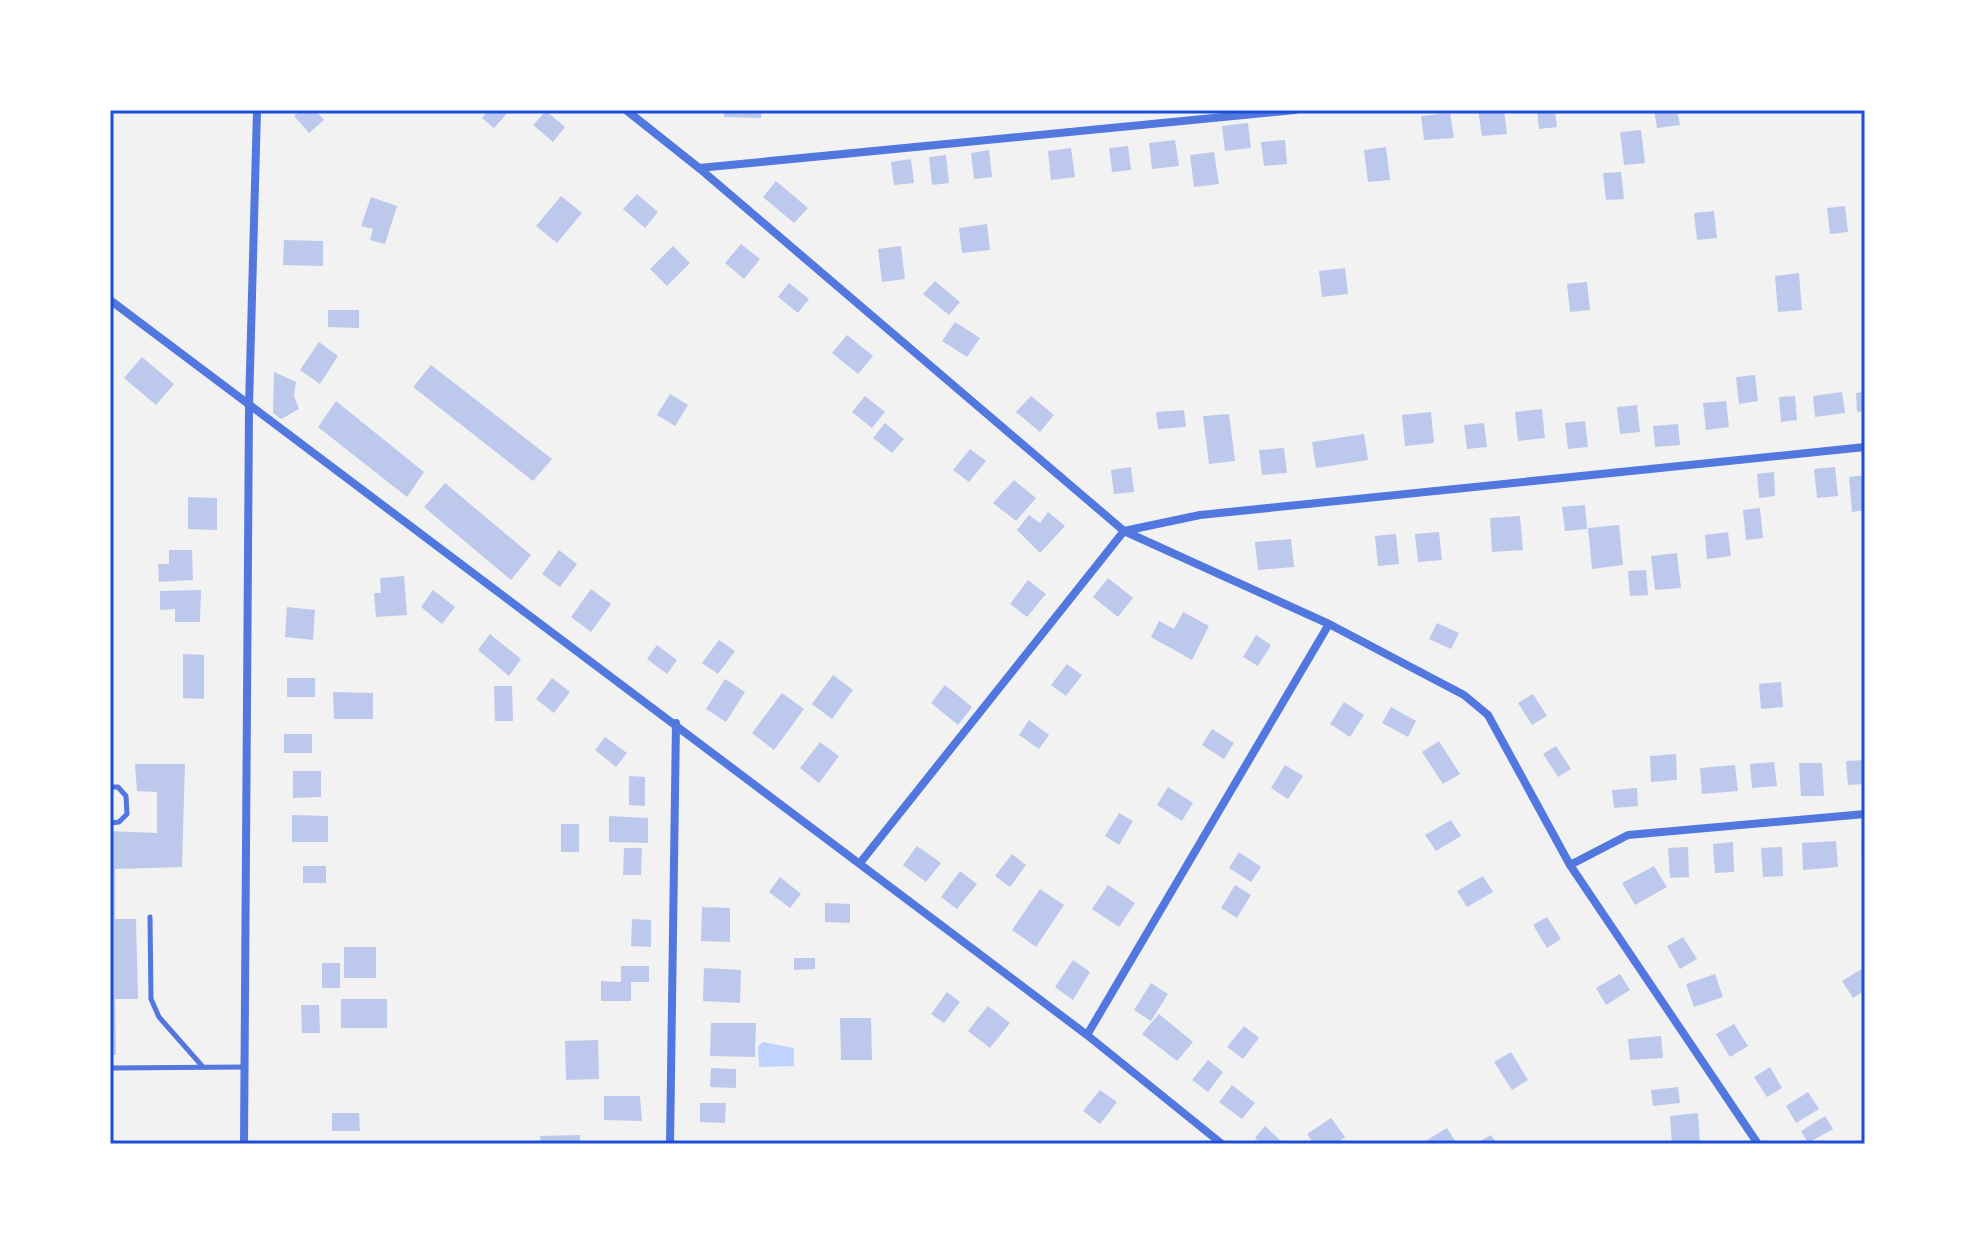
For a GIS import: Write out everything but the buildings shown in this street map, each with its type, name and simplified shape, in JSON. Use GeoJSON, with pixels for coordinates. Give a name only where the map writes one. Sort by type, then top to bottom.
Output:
{"type":"FeatureCollection","features":[{"type":"Feature","properties":{"kind":"street"},"geometry":{"type":"LineString","coordinates":[[244,1144],[249,407],[257,110]]}},
{"type":"Feature","properties":{"kind":"street"},"geometry":{"type":"LineString","coordinates":[[626,110],[699,168],[1124,531],[1329,624],[1464,695],[1488,715],[1570,865],[1758,1144]]}},
{"type":"Feature","properties":{"kind":"street"},"geometry":{"type":"LineString","coordinates":[[699,168],[1295,110]]}},
{"type":"Feature","properties":{"kind":"street"},"geometry":{"type":"LineString","coordinates":[[110,300],[249,407],[676,723],[1087,1035],[1222,1144]]}},
{"type":"Feature","properties":{"kind":"street"},"geometry":{"type":"LineString","coordinates":[[860,863],[1124,531],[1200,515],[1865,447]]}},
{"type":"Feature","properties":{"kind":"street"},"geometry":{"type":"LineString","coordinates":[[1087,1035],[1329,624]]}},
{"type":"Feature","properties":{"kind":"street"},"geometry":{"type":"LineString","coordinates":[[670,1144],[676,723]]}},
{"type":"Feature","properties":{"kind":"street"},"geometry":{"type":"LineString","coordinates":[[1570,865],[1628,835],[1865,814]]}},
{"type":"Feature","properties":{"kind":"lane"},"geometry":{"type":"LineString","coordinates":[[110,787],[118,787],[126,796],[127,814],[119,822],[110,823]]}},
{"type":"Feature","properties":{"kind":"lane"},"geometry":{"type":"LineString","coordinates":[[150,917],[151,999],[159,1017],[203,1067]]}},
{"type":"Feature","properties":{"kind":"lane"},"geometry":{"type":"LineString","coordinates":[[110,1068],[244,1067]]}},
{"type":"Feature","properties":{"kind":"water"},"geometry":{"type":"Polygon","coordinates":[[[763,1042],[794,1048],[794,1066],[759,1067],[758,1046],[763,1042]]]}}]}
